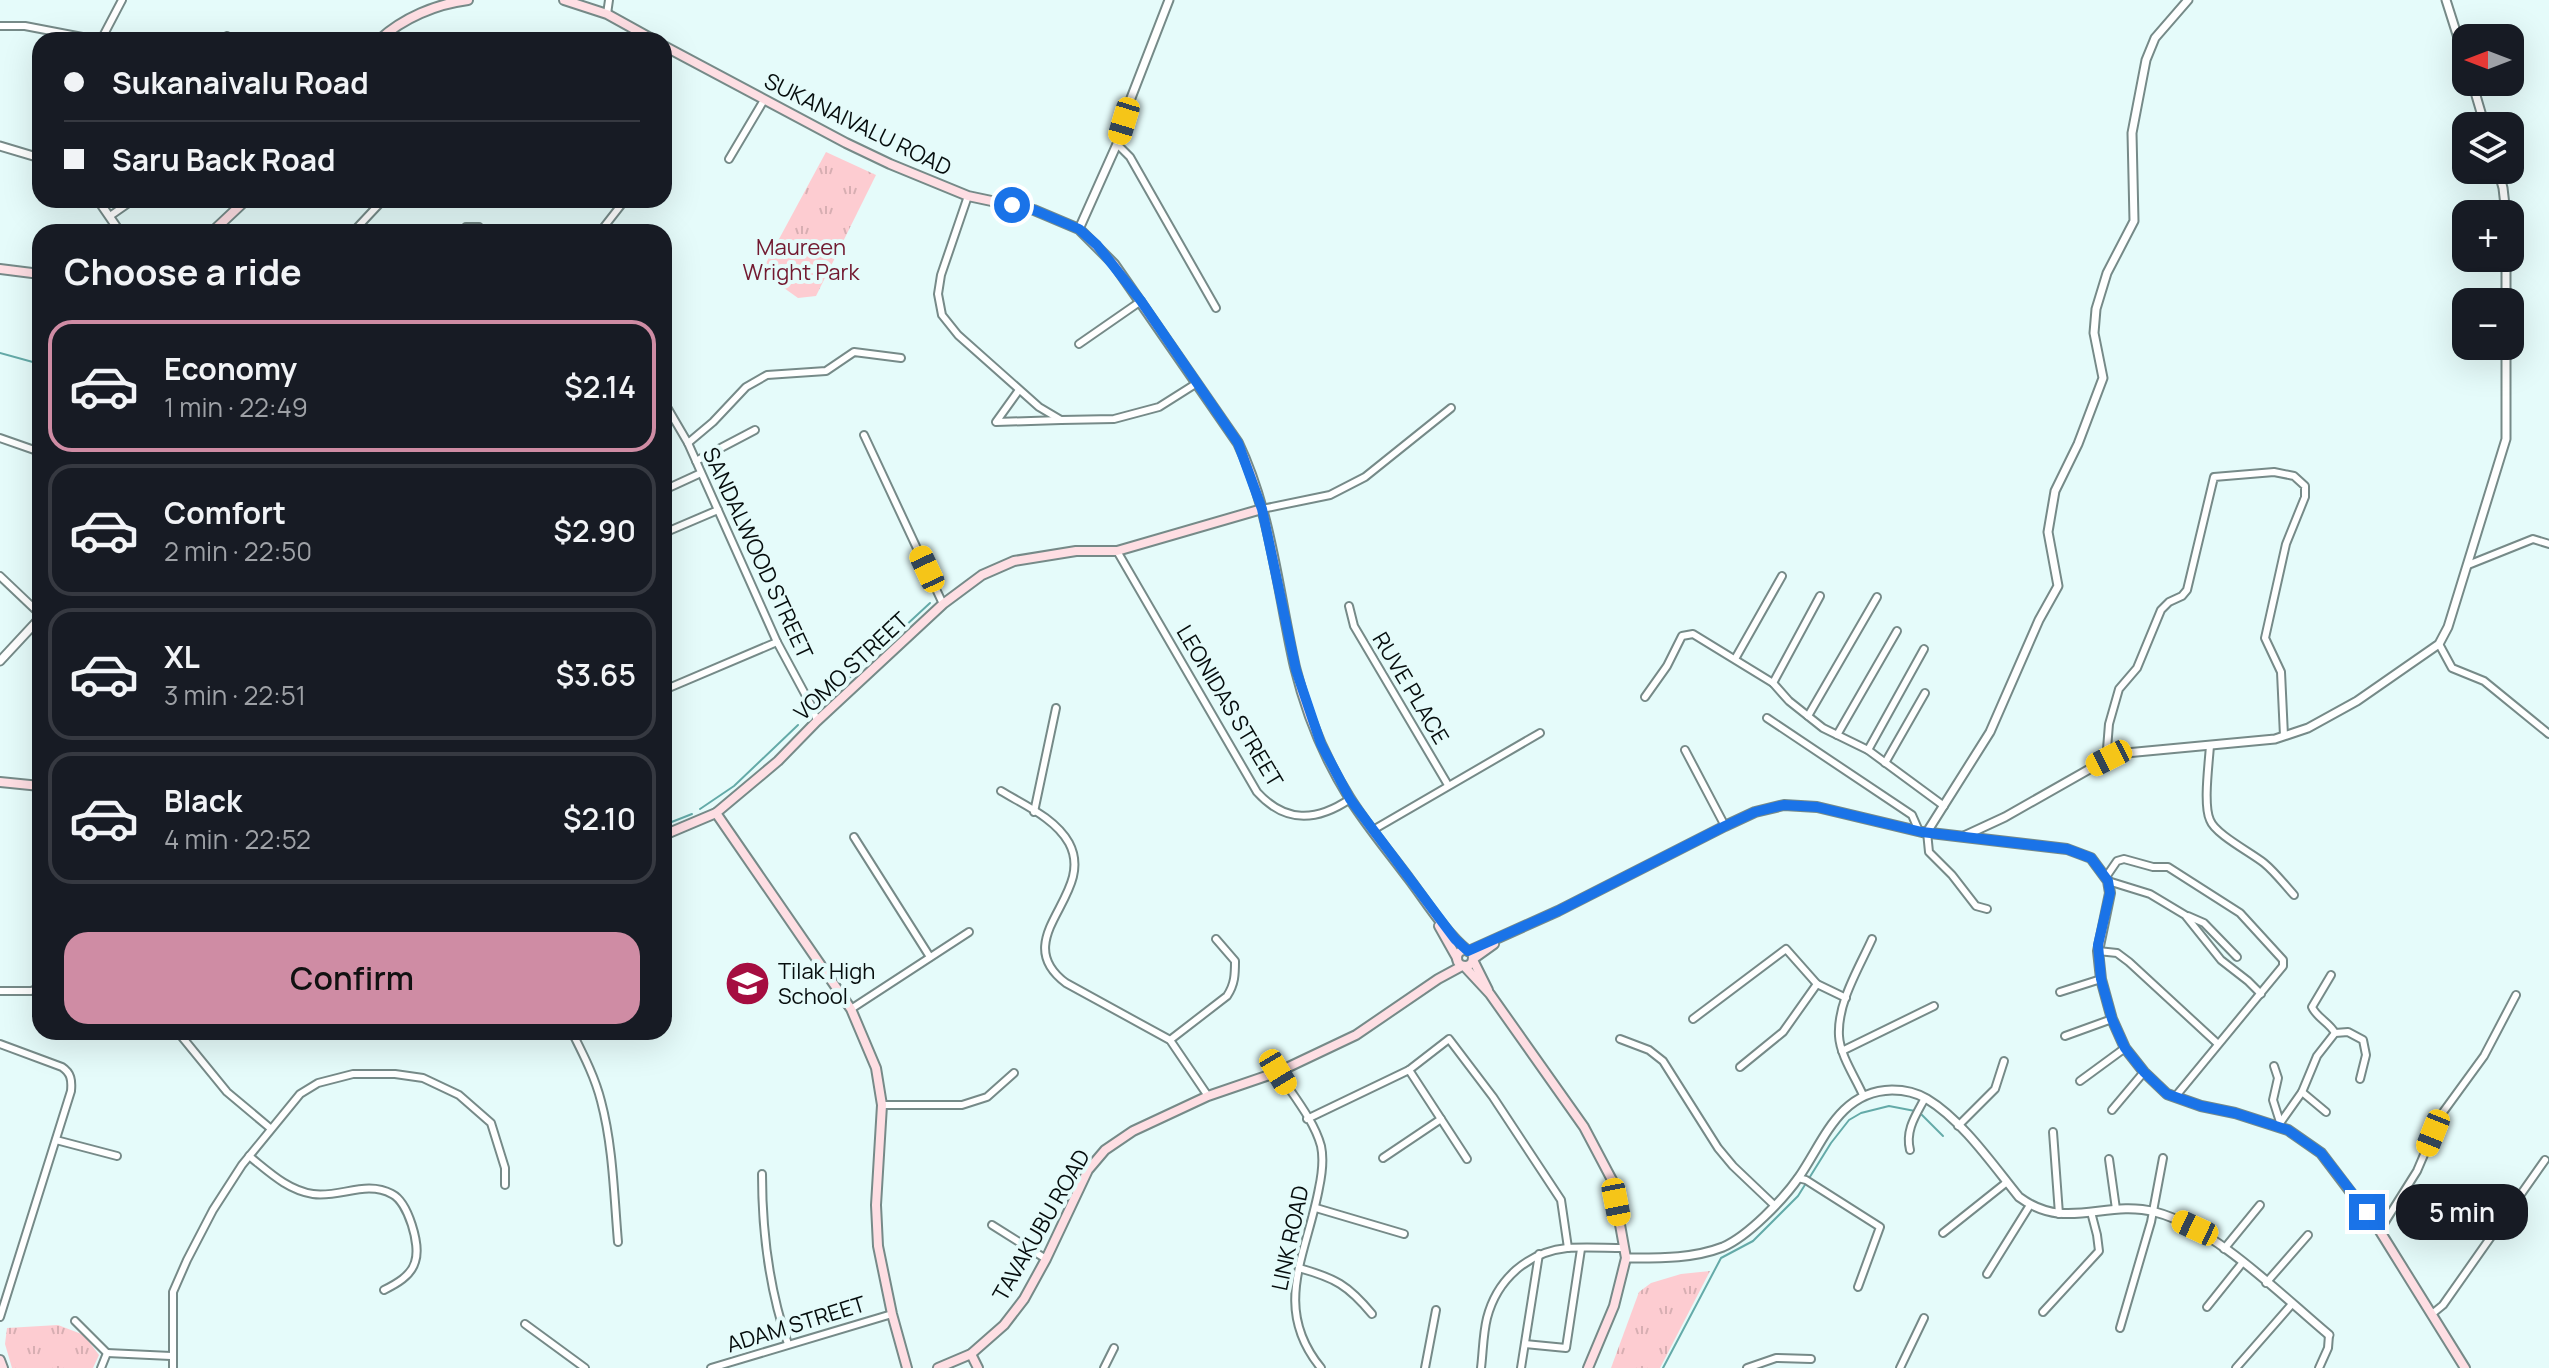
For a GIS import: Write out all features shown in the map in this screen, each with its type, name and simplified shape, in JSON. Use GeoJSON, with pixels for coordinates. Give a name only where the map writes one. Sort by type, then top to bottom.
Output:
{"type":"FeatureCollection","features":[{"type":"Feature","properties":{"kind":"main road"},"geometry":{"type":"LineString","coordinates":[[390,32],[448,2],[468,0]]}},
{"type":"Feature","properties":{"kind":"main road"},"geometry":{"type":"LineString","coordinates":[[564,0],[607,14],[640,32]]}},
{"type":"Feature","properties":{"kind":"main road","name":"SUKANAIVALU ROAD"},"geometry":{"type":"LineString","coordinates":[[672,50],[857,148],[968,196],[1034,210],[1079,229],[1114,264],[1238,443],[1262,509],[1303,695],[1321,744],[1350,799],[1430,907],[1471,955],[1490,994]]}},
{"type":"Feature","properties":{"kind":"main road"},"geometry":{"type":"LineString","coordinates":[[220,224],[238,208]]}},
{"type":"Feature","properties":{"kind":"main road"},"geometry":{"type":"LineString","coordinates":[[0,269],[32,273]]}},
{"type":"Feature","properties":{"kind":"main road","name":"VOMO STREET"},"geometry":{"type":"LineString","coordinates":[[672,832],[716,813],[778,761],[943,604],[982,575],[1014,561],[1076,551],[1117,551],[1262,509]]}},
{"type":"Feature","properties":{"kind":"main road"},"geometry":{"type":"LineString","coordinates":[[0,782],[32,785]]}},
{"type":"Feature","properties":{"kind":"main road"},"geometry":{"type":"LineString","coordinates":[[1471,955],[1755,812],[1796,805],[1855,815],[1923,832],[2067,849],[2091,858],[2107,879],[2110,893],[2098,951],[2101,979],[2112,1019],[2125,1048],[2167,1094],[2201,1106],[2279,1124],[2321,1153],[2378,1228],[2465,1368]]}},
{"type":"Feature","properties":{"kind":"main road"},"geometry":{"type":"LineString","coordinates":[[716,813],[851,1009],[876,1068],[882,1105],[878,1246],[907,1368]]}},
{"type":"Feature","properties":{"kind":"main road","name":"SUKANAIVALU ROAD"},"geometry":{"type":"LineString","coordinates":[[1430,907],[1460,962],[1490,994],[1584,1127],[1612,1180],[1626,1258],[1614,1306],[1588,1368]]}},
{"type":"Feature","properties":{"kind":"main road"},"geometry":{"type":"LineString","coordinates":[[1462,951],[1471,955],[1470,965],[1460,962],[1462,951]]}},
{"type":"Feature","properties":{"kind":"main road","name":"TAVAKUBU ROAD"},"geometry":{"type":"LineString","coordinates":[[938,1368],[971,1354],[1004,1325],[1024,1299],[1088,1170],[1105,1150],[1133,1131],[1208,1096],[1278,1072],[1356,1035],[1460,962]]}},
{"type":"Feature","properties":{"kind":"main road"},"geometry":{"type":"LineString","coordinates":[[971,1354],[978,1368]]}},
{"type":"Feature","properties":{"kind":"main road"},"geometry":{"type":"LineString","coordinates":[[0,1360],[3,1368]]}},
{"type":"Feature","properties":{"kind":"street"},"geometry":{"type":"LineString","coordinates":[[104,32],[122,0]]}},
{"type":"Feature","properties":{"kind":"street"},"geometry":{"type":"LineString","coordinates":[[607,14],[609,0]]}},
{"type":"Feature","properties":{"kind":"street"},"geometry":{"type":"LineString","coordinates":[[1079,229],[1117,144],[1131,98],[1169,0]]}},
{"type":"Feature","properties":{"kind":"street"},"geometry":{"type":"LineString","coordinates":[[1923,832],[1944,806],[1990,732],[2044,610],[2058,586],[2048,532],[2055,491],[2078,444],[2103,378],[2094,333],[2096,309],[2107,273],[2134,221],[2132,133],[2146,60],[2155,38],[2188,0]]}},
{"type":"Feature","properties":{"kind":"street"},"geometry":{"type":"LineString","coordinates":[[2446,0],[2454,24]]}},
{"type":"Feature","properties":{"kind":"street"},"geometry":{"type":"LineString","coordinates":[[0,26],[25,26],[57,32]]}},
{"type":"Feature","properties":{"kind":"street"},"geometry":{"type":"LineString","coordinates":[[729,159],[764,100]]}},
{"type":"Feature","properties":{"kind":"street"},"geometry":{"type":"LineString","coordinates":[[1117,144],[1130,157],[1216,308]]}},
{"type":"Feature","properties":{"kind":"street"},"geometry":{"type":"LineString","coordinates":[[0,146],[32,156]]}},
{"type":"Feature","properties":{"kind":"street"},"geometry":{"type":"LineString","coordinates":[[968,196],[941,275],[938,294],[942,315],[958,335],[1019,390],[1061,420]]}},
{"type":"Feature","properties":{"kind":"street"},"geometry":{"type":"LineString","coordinates":[[104,208],[114,224]]}},
{"type":"Feature","properties":{"kind":"street"},"geometry":{"type":"LineString","coordinates":[[110,216],[122,208]]}},
{"type":"Feature","properties":{"kind":"street"},"geometry":{"type":"LineString","coordinates":[[360,224],[376,208]]}},
{"type":"Feature","properties":{"kind":"street"},"geometry":{"type":"LineString","coordinates":[[606,224],[619,208]]}},
{"type":"Feature","properties":{"kind":"street"},"geometry":{"type":"LineString","coordinates":[[1079,344],[1141,301]]}},
{"type":"Feature","properties":{"kind":"street"},"geometry":{"type":"LineString","coordinates":[[688,443],[746,387],[767,375],[826,371],[854,352],[901,358]]}},
{"type":"Feature","properties":{"kind":"street"},"geometry":{"type":"LineString","coordinates":[[1964,836],[2016,811],[2109,758],[2144,750],[2247,742],[2284,736],[2308,728],[2357,701],[2439,644],[2448,627],[2506,439],[2506,360]]}},
{"type":"Feature","properties":{"kind":"street"},"geometry":{"type":"LineString","coordinates":[[1019,390],[996,422],[1114,419],[1159,407],[1197,383]]}},
{"type":"Feature","properties":{"kind":"street"},"geometry":{"type":"LineString","coordinates":[[1262,509],[1330,495],[1365,477],[1451,408]]}},
{"type":"Feature","properties":{"kind":"street","name":"SANDALWOOD STREET"},"geometry":{"type":"LineString","coordinates":[[672,416],[688,443],[777,642],[817,721]]}},
{"type":"Feature","properties":{"kind":"street"},"geometry":{"type":"LineString","coordinates":[[696,461],[755,430]]}},
{"type":"Feature","properties":{"kind":"street"},"geometry":{"type":"LineString","coordinates":[[864,435],[943,604]]}},
{"type":"Feature","properties":{"kind":"street"},"geometry":{"type":"LineString","coordinates":[[0,438],[32,449]]}},
{"type":"Feature","properties":{"kind":"street"},"geometry":{"type":"LineString","coordinates":[[2109,758],[2107,736],[2118,692],[2137,668],[2161,610],[2187,590],[2214,477],[2274,472],[2294,476],[2305,486],[2305,497],[2286,544],[2265,638],[2281,672],[2284,736]]}},
{"type":"Feature","properties":{"kind":"street"},"geometry":{"type":"LineString","coordinates":[[672,486],[701,473]]}},
{"type":"Feature","properties":{"kind":"street"},"geometry":{"type":"LineString","coordinates":[[672,530],[718,510]]}},
{"type":"Feature","properties":{"kind":"street"},"geometry":{"type":"LineString","coordinates":[[2468,565],[2533,539],[2549,544]]}},
{"type":"Feature","properties":{"kind":"street","name":"LEONIDAS STREET"},"geometry":{"type":"LineString","coordinates":[[1117,551],[1257,792],[1266,802],[1293,817],[1321,814],[1350,799]]}},
{"type":"Feature","properties":{"kind":"street"},"geometry":{"type":"LineString","coordinates":[[0,576],[32,608]]}},
{"type":"Feature","properties":{"kind":"street"},"geometry":{"type":"LineString","coordinates":[[1735,659],[1782,576]]}},
{"type":"Feature","properties":{"kind":"street"},"geometry":{"type":"LineString","coordinates":[[1773,683],[1820,596]]}},
{"type":"Feature","properties":{"kind":"street"},"geometry":{"type":"LineString","coordinates":[[1808,716],[1877,597]]}},
{"type":"Feature","properties":{"kind":"street","name":"RUVE PLACE"},"geometry":{"type":"LineString","coordinates":[[1349,606],[1354,626],[1448,785]]}},
{"type":"Feature","properties":{"kind":"street"},"geometry":{"type":"LineString","coordinates":[[0,661],[32,625]]}},
{"type":"Feature","properties":{"kind":"street"},"geometry":{"type":"LineString","coordinates":[[1837,735],[1897,631]]}},
{"type":"Feature","properties":{"kind":"street"},"geometry":{"type":"LineString","coordinates":[[1645,697],[1667,666],[1681,638],[1693,634],[1773,683],[1789,701],[1823,728],[1868,750],[1944,806]]}},
{"type":"Feature","properties":{"kind":"street"},"geometry":{"type":"LineString","coordinates":[[672,687],[777,642]]}},
{"type":"Feature","properties":{"kind":"street"},"geometry":{"type":"LineString","coordinates":[[2439,644],[2452,668],[2484,681],[2549,734]]}},
{"type":"Feature","properties":{"kind":"street"},"geometry":{"type":"LineString","coordinates":[[1868,750],[1924,649]]}},
{"type":"Feature","properties":{"kind":"street"},"geometry":{"type":"LineString","coordinates":[[1885,763],[1925,693]]}},
{"type":"Feature","properties":{"kind":"street"},"geometry":{"type":"LineString","coordinates":[[1034,812],[1056,708]]}},
{"type":"Feature","properties":{"kind":"street"},"geometry":{"type":"LineString","coordinates":[[1767,718],[1912,815],[1923,832],[1929,852],[1976,906],[1987,909]]}},
{"type":"Feature","properties":{"kind":"street"},"geometry":{"type":"LineString","coordinates":[[1373,830],[1540,733]]}},
{"type":"Feature","properties":{"kind":"street"},"geometry":{"type":"LineString","coordinates":[[2210,745],[2207,789],[2209,819],[2218,832],[2245,847],[2294,895]]}},
{"type":"Feature","properties":{"kind":"street"},"geometry":{"type":"LineString","coordinates":[[1685,750],[1725,826]]}},
{"type":"Feature","properties":{"kind":"street"},"geometry":{"type":"LineString","coordinates":[[1001,791],[1060,831],[1070,845],[1069,888],[1045,939],[1043,952],[1049,968],[1066,983],[1170,1040],[1208,1096]]}},
{"type":"Feature","properties":{"kind":"street"},"geometry":{"type":"LineString","coordinates":[[854,837],[930,957]]}},
{"type":"Feature","properties":{"kind":"street"},"geometry":{"type":"LineString","coordinates":[[2175,1097],[2261,994],[2283,966],[2283,960],[2240,913],[2168,867],[2153,867],[2124,859],[2117,861],[2107,879],[2150,894],[2204,923],[2237,957]]}},
{"type":"Feature","properties":{"kind":"street"},"geometry":{"type":"LineString","coordinates":[[2185,915],[2221,960],[2261,994]]}},
{"type":"Feature","properties":{"kind":"street"},"geometry":{"type":"LineString","coordinates":[[851,1009],[969,932]]}},
{"type":"Feature","properties":{"kind":"street"},"geometry":{"type":"LineString","coordinates":[[1170,1040],[1232,989],[1235,961],[1216,939]]}},
{"type":"Feature","properties":{"kind":"street"},"geometry":{"type":"LineString","coordinates":[[1863,1095],[1842,1051],[1839,1022],[1872,939]]}},
{"type":"Feature","properties":{"kind":"street"},"geometry":{"type":"LineString","coordinates":[[1693,1019],[1786,949],[1817,984],[1846,998]]}},
{"type":"Feature","properties":{"kind":"street"},"geometry":{"type":"LineString","coordinates":[[2098,951],[2117,953],[2129,962],[2218,1044]]}},
{"type":"Feature","properties":{"kind":"street"},"geometry":{"type":"LineString","coordinates":[[2331,975],[2312,1010],[2332,1026],[2335,1033]]}},
{"type":"Feature","properties":{"kind":"street"},"geometry":{"type":"LineString","coordinates":[[2060,992],[2101,979]]}},
{"type":"Feature","properties":{"kind":"street"},"geometry":{"type":"LineString","coordinates":[[1740,1067],[1783,1032],[1817,984]]}},
{"type":"Feature","properties":{"kind":"street"},"geometry":{"type":"LineString","coordinates":[[0,991],[32,991]]}},
{"type":"Feature","properties":{"kind":"street"},"geometry":{"type":"LineString","coordinates":[[2378,1228],[2417,1171],[2441,1115],[2484,1056],[2516,995]]}},
{"type":"Feature","properties":{"kind":"street"},"geometry":{"type":"LineString","coordinates":[[1842,1051],[1934,1006]]}},
{"type":"Feature","properties":{"kind":"street"},"geometry":{"type":"LineString","coordinates":[[2065,1036],[2112,1019]]}},
{"type":"Feature","properties":{"kind":"street"},"geometry":{"type":"LineString","coordinates":[[2279,1124],[2302,1092],[2317,1056],[2335,1033],[2348,1032],[2363,1040],[2366,1055],[2360,1079]]}},
{"type":"Feature","properties":{"kind":"street"},"geometry":{"type":"LineString","coordinates":[[1307,1119],[1409,1070],[1449,1039],[1493,1097],[1561,1200],[1568,1248]]}},
{"type":"Feature","properties":{"kind":"street"},"geometry":{"type":"LineString","coordinates":[[1620,1039],[1649,1050],[1663,1061],[1718,1148],[1774,1205]]}},
{"type":"Feature","properties":{"kind":"street"},"geometry":{"type":"LineString","coordinates":[[185,1040],[227,1092],[270,1128]]}},
{"type":"Feature","properties":{"kind":"street"},"geometry":{"type":"LineString","coordinates":[[575,1040],[600,1099],[610,1150],[618,1242]]}},
{"type":"Feature","properties":{"kind":"street"},"geometry":{"type":"LineString","coordinates":[[0,1044],[68,1071],[72,1080],[0,1317]]}},
{"type":"Feature","properties":{"kind":"street"},"geometry":{"type":"LineString","coordinates":[[2080,1081],[2125,1048]]}},
{"type":"Feature","properties":{"kind":"street"},"geometry":{"type":"LineString","coordinates":[[1958,1126],[1995,1089],[2004,1061]]}},
{"type":"Feature","properties":{"kind":"street"},"geometry":{"type":"LineString","coordinates":[[2274,1066],[2278,1078],[2273,1100],[2279,1124]]}},
{"type":"Feature","properties":{"kind":"street"},"geometry":{"type":"LineString","coordinates":[[1409,1070],[1467,1159]]}},
{"type":"Feature","properties":{"kind":"street","name":"LINK ROAD"},"geometry":{"type":"LineString","coordinates":[[1278,1072],[1320,1145],[1323,1167],[1316,1208],[1295,1282],[1294,1306],[1298,1327],[1311,1356],[1321,1368]]}},
{"type":"Feature","properties":{"kind":"street"},"geometry":{"type":"LineString","coordinates":[[2112,1110],[2144,1072]]}},
{"type":"Feature","properties":{"kind":"street"},"geometry":{"type":"LineString","coordinates":[[882,1105],[962,1105],[987,1097],[1014,1073]]}},
{"type":"Feature","properties":{"kind":"street"},"geometry":{"type":"LineString","coordinates":[[173,1368],[171,1356],[176,1283],[220,1199],[249,1156],[300,1094],[318,1083],[353,1074],[395,1074],[423,1078],[459,1095],[491,1123],[505,1168],[505,1185]]}},
{"type":"Feature","properties":{"kind":"street"},"geometry":{"type":"LineString","coordinates":[[1626,1258],[1667,1258],[1701,1254],[1724,1247],[1758,1224],[1802,1179],[1836,1118],[1863,1095],[1901,1091],[1925,1098],[1958,1126],[2019,1197],[2041,1211],[2059,1214],[2116,1209],[2152,1211],[2195,1228],[2243,1262],[2329,1335],[2328,1348],[2319,1368]]}},
{"type":"Feature","properties":{"kind":"street"},"geometry":{"type":"LineString","coordinates":[[2302,1092],[2326,1112]]}},
{"type":"Feature","properties":{"kind":"street"},"geometry":{"type":"LineString","coordinates":[[1910,1150],[1908,1131],[1925,1098]]}},
{"type":"Feature","properties":{"kind":"street"},"geometry":{"type":"LineString","coordinates":[[1383,1158],[1441,1119]]}},
{"type":"Feature","properties":{"kind":"street"},"geometry":{"type":"LineString","coordinates":[[2053,1132],[2059,1214]]}},
{"type":"Feature","properties":{"kind":"street"},"geometry":{"type":"LineString","coordinates":[[56,1140],[117,1156]]}},
{"type":"Feature","properties":{"kind":"street"},"geometry":{"type":"LineString","coordinates":[[249,1156],[285,1184],[312,1194],[371,1187],[397,1196],[414,1230],[416,1261],[402,1281],[384,1290]]}},
{"type":"Feature","properties":{"kind":"street"},"geometry":{"type":"LineString","coordinates":[[2120,1328],[2163,1158]]}},
{"type":"Feature","properties":{"kind":"street"},"geometry":{"type":"LineString","coordinates":[[2109,1159],[2116,1209]]}},
{"type":"Feature","properties":{"kind":"street"},"geometry":{"type":"LineString","coordinates":[[2432,1314],[2443,1305],[2545,1160]]}},
{"type":"Feature","properties":{"kind":"street"},"geometry":{"type":"LineString","coordinates":[[762,1174],[771,1281],[788,1344]]}},
{"type":"Feature","properties":{"kind":"street"},"geometry":{"type":"LineString","coordinates":[[1802,1179],[1880,1227],[1858,1287]]}},
{"type":"Feature","properties":{"kind":"street"},"geometry":{"type":"LineString","coordinates":[[1943,1233],[2007,1182]]}},
{"type":"Feature","properties":{"kind":"street"},"geometry":{"type":"LineString","coordinates":[[1987,1274],[2030,1205]]}},
{"type":"Feature","properties":{"kind":"street"},"geometry":{"type":"LineString","coordinates":[[2224,1249],[2260,1205]]}},
{"type":"Feature","properties":{"kind":"street"},"geometry":{"type":"LineString","coordinates":[[1316,1208],[1404,1234]]}},
{"type":"Feature","properties":{"kind":"street"},"geometry":{"type":"LineString","coordinates":[[2043,1312],[2099,1251],[2091,1212]]}},
{"type":"Feature","properties":{"kind":"street"},"geometry":{"type":"LineString","coordinates":[[992,1225],[1046,1259]]}},
{"type":"Feature","properties":{"kind":"street"},"geometry":{"type":"LineString","coordinates":[[2266,1283],[2308,1235]]}},
{"type":"Feature","properties":{"kind":"street"},"geometry":{"type":"LineString","coordinates":[[1481,1368],[1487,1318],[1494,1298],[1510,1275],[1528,1259],[1568,1248],[1624,1248]]}},
{"type":"Feature","properties":{"kind":"street"},"geometry":{"type":"LineString","coordinates":[[1525,1344],[1565,1349],[1581,1249]]}},
{"type":"Feature","properties":{"kind":"street"},"geometry":{"type":"LineString","coordinates":[[1521,1368],[1539,1254]]}},
{"type":"Feature","properties":{"kind":"street"},"geometry":{"type":"LineString","coordinates":[[2207,1307],[2243,1262]]}},
{"type":"Feature","properties":{"kind":"street"},"geometry":{"type":"LineString","coordinates":[[1299,1268],[1349,1288],[1372,1314]]}},
{"type":"Feature","properties":{"kind":"street"},"geometry":{"type":"LineString","coordinates":[[2236,1368],[2292,1304]]}},
{"type":"Feature","properties":{"kind":"street"},"geometry":{"type":"LineString","coordinates":[[1425,1368],[1436,1310]]}},
{"type":"Feature","properties":{"kind":"street","name":"ADAM STREET"},"geometry":{"type":"LineString","coordinates":[[711,1368],[892,1314]]}},
{"type":"Feature","properties":{"kind":"street"},"geometry":{"type":"LineString","coordinates":[[1900,1368],[1924,1318]]}},
{"type":"Feature","properties":{"kind":"street"},"geometry":{"type":"LineString","coordinates":[[75,1321],[107,1353],[171,1356]]}},
{"type":"Feature","properties":{"kind":"street"},"geometry":{"type":"LineString","coordinates":[[525,1324],[585,1368]]}},
{"type":"Feature","properties":{"kind":"street"},"geometry":{"type":"LineString","coordinates":[[1104,1368],[1114,1348]]}},
{"type":"Feature","properties":{"kind":"street"},"geometry":{"type":"LineString","coordinates":[[101,1368],[107,1353]]}},
{"type":"Feature","properties":{"kind":"street"},"geometry":{"type":"LineString","coordinates":[[1747,1368],[1776,1358],[1811,1359]]}},
{"type":"Feature","properties":{"kind":"green space","name":"Maureen Wright Park"},"geometry":{"type":"Polygon","coordinates":[[[826,152],[876,175],[816,296],[798,298],[777,283],[765,265],[826,152]]]}},
{"type":"Feature","properties":{"kind":"green space"},"geometry":{"type":"Polygon","coordinates":[[[1710,1271],[1660,1368],[1611,1368],[1639,1292],[1651,1283],[1681,1274],[1710,1271]]]}},
{"type":"Feature","properties":{"kind":"green space"},"geometry":{"type":"Polygon","coordinates":[[[58,1325],[84,1335],[99,1355],[93,1368],[12,1368],[5,1344],[7,1328],[58,1325]]]}},
{"type":"Feature","properties":{"kind":"waterway"},"geometry":{"type":"LineString","coordinates":[[0,353],[32,362]]}},
{"type":"Feature","properties":{"kind":"waterway"},"geometry":{"type":"LineString","coordinates":[[821,704],[930,603]]}},
{"type":"Feature","properties":{"kind":"waterway"},"geometry":{"type":"LineString","coordinates":[[700,809],[734,786],[798,725]]}},
{"type":"Feature","properties":{"kind":"waterway"},"geometry":{"type":"LineString","coordinates":[[672,822],[692,814]]}},
{"type":"Feature","properties":{"kind":"waterway"},"geometry":{"type":"LineString","coordinates":[[1663,1368],[1721,1258],[1753,1241],[1798,1196],[1849,1120],[1861,1113],[1889,1106],[1915,1111]]}},
{"type":"Feature","properties":{"kind":"waterway"},"geometry":{"type":"LineString","coordinates":[[1920,1113],[1943,1136]]}},
{"type":"Feature","properties":{"kind":"place","name":"Tilak High School"},"geometry":{"type":"Point","coordinates":[747,984]}},
{"type":"Feature","properties":{"kind":"route"},"geometry":{"type":"LineString","coordinates":[[1012,205],[1058,219],[1079,229],[1097,245],[1141,301],[1238,443],[1262,509],[1296,670],[1321,744],[1350,799],[1430,907],[1468,951],[1558,911],[1755,812],[1784,805],[1817,807],[1922,832],[2067,849],[2091,858],[2108,881],[2110,893],[2098,945],[2101,979],[2112,1019],[2125,1048],[2144,1072],[2167,1094],[2288,1130],[2321,1153],[2367,1212]]}}]}
